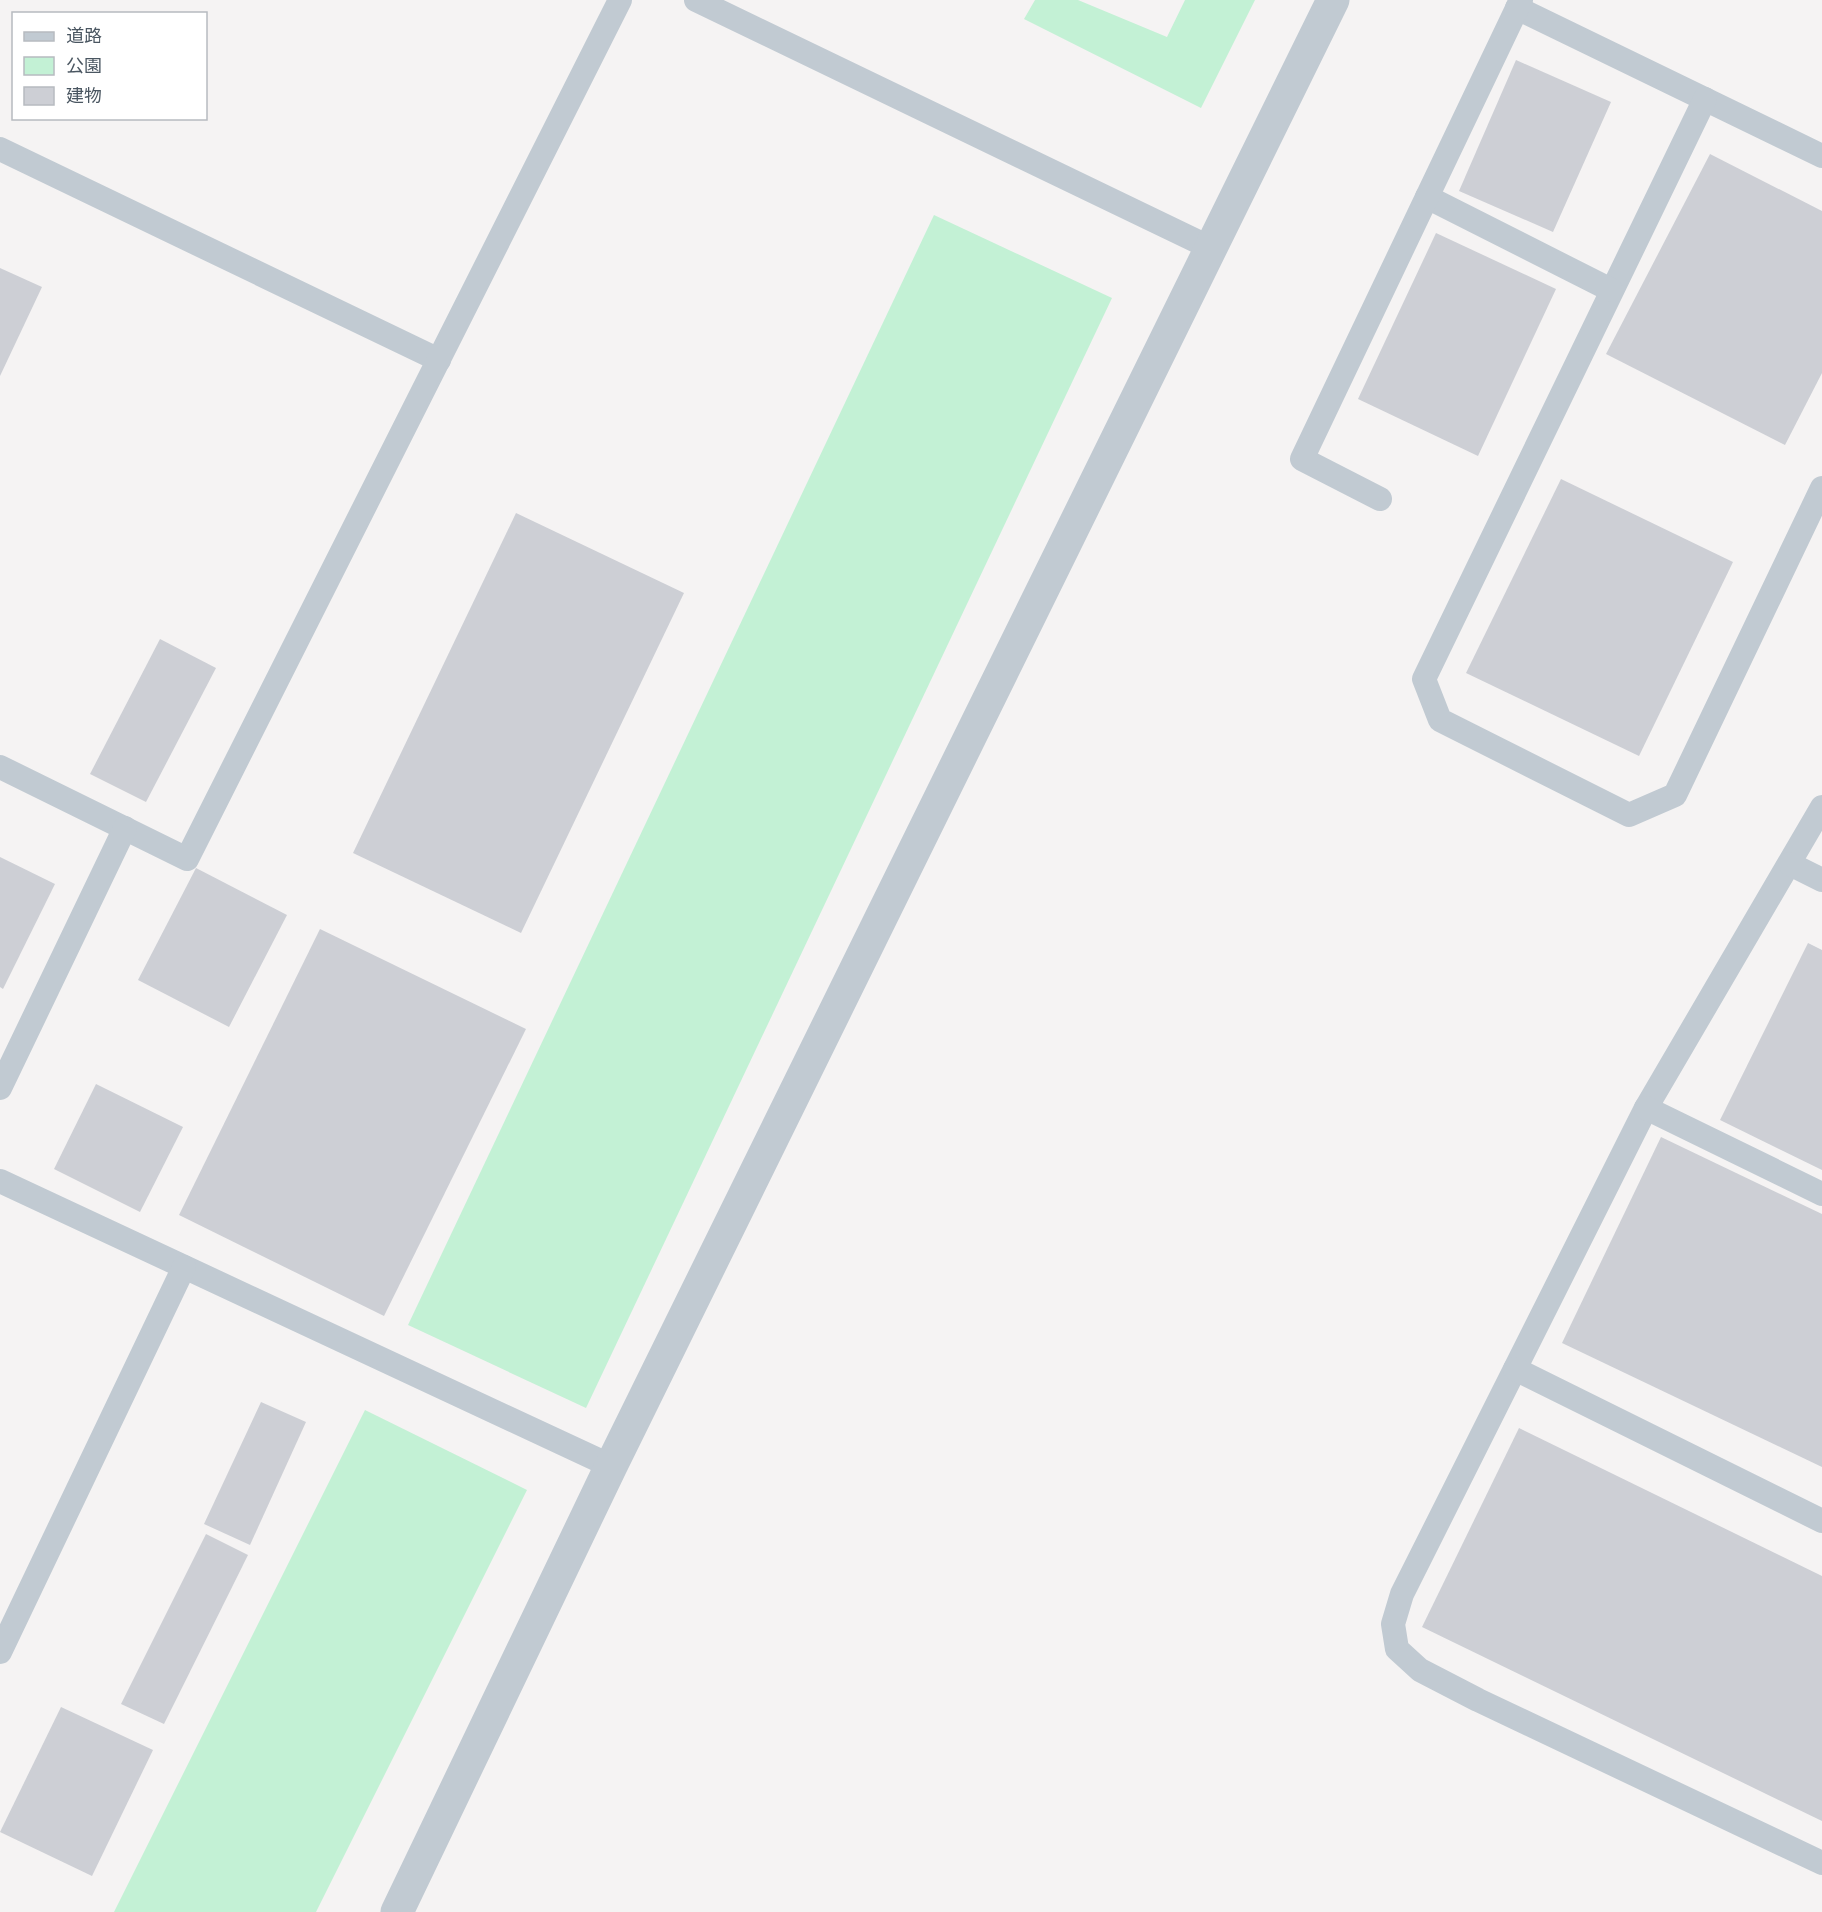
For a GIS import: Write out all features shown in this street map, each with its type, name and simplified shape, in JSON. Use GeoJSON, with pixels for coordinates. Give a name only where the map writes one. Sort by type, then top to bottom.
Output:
{"type":"FeatureCollection","features":[{"type":"Feature","properties":{"kind":"street"},"geometry":{"type":"LineString","coordinates":[[397,1912],[611,1466],[1333,0]]}},
{"type":"Feature","properties":{"kind":"lane"},"geometry":{"type":"LineString","coordinates":[[0,767],[187,859],[620,0]]}},
{"type":"Feature","properties":{"kind":"lane"},"geometry":{"type":"LineString","coordinates":[[696,0],[1211,248]]}},
{"type":"Feature","properties":{"kind":"lane"},"geometry":{"type":"LineString","coordinates":[[1380,499],[1302,459],[1519,4],[1822,156]]}},
{"type":"Feature","properties":{"kind":"lane"},"geometry":{"type":"LineString","coordinates":[[1705,99],[1424,679],[1440,720],[1629,816],[1675,795],[1822,488]]}},
{"type":"Feature","properties":{"kind":"lane"},"geometry":{"type":"LineString","coordinates":[[0,149],[439,360]]}},
{"type":"Feature","properties":{"kind":"lane"},"geometry":{"type":"LineString","coordinates":[[1427,197],[1611,290]]}},
{"type":"Feature","properties":{"kind":"lane"},"geometry":{"type":"LineString","coordinates":[[1822,807],[1646,1108],[1402,1594],[1393,1624],[1397,1649],[1420,1670],[1478,1700],[1822,1863]]}},
{"type":"Feature","properties":{"kind":"lane"},"geometry":{"type":"LineString","coordinates":[[0,1088],[125,828]]}},
{"type":"Feature","properties":{"kind":"lane"},"geometry":{"type":"LineString","coordinates":[[1790,864],[1822,880]]}},
{"type":"Feature","properties":{"kind":"lane"},"geometry":{"type":"LineString","coordinates":[[1646,1108],[1822,1194]]}},
{"type":"Feature","properties":{"kind":"lane"},"geometry":{"type":"LineString","coordinates":[[0,1181],[611,1466]]}},
{"type":"Feature","properties":{"kind":"lane"},"geometry":{"type":"LineString","coordinates":[[0,1652],[184,1267]]}},
{"type":"Feature","properties":{"kind":"lane"},"geometry":{"type":"LineString","coordinates":[[1515,1369],[1822,1521]]}},
{"type":"Feature","properties":{"kind":"green space"},"geometry":{"type":"Polygon","coordinates":[[[1035,0],[1078,0],[1167,37],[1185,0],[1255,0],[1201,108],[1024,19],[1035,0]]]}},
{"type":"Feature","properties":{"kind":"green space"},"geometry":{"type":"Polygon","coordinates":[[[934,215],[1112,298],[586,1408],[408,1325],[934,215]]]}},
{"type":"Feature","properties":{"kind":"green space"},"geometry":{"type":"Polygon","coordinates":[[[365,1410],[527,1490],[316,1912],[114,1912],[365,1410]]]}},
{"type":"Feature","properties":{"kind":"building"},"geometry":{"type":"Polygon","coordinates":[[[1516,60],[1611,102],[1553,232],[1459,191],[1516,60]]]}},
{"type":"Feature","properties":{"kind":"building"},"geometry":{"type":"Polygon","coordinates":[[[1710,154],[1822,211],[1822,373],[1785,445],[1606,354],[1710,154]]]}},
{"type":"Feature","properties":{"kind":"building"},"geometry":{"type":"Polygon","coordinates":[[[1436,233],[1556,289],[1478,456],[1358,399],[1436,233]]]}},
{"type":"Feature","properties":{"kind":"building"},"geometry":{"type":"Polygon","coordinates":[[[0,268],[42,287],[0,376],[0,268]]]}},
{"type":"Feature","properties":{"kind":"building"},"geometry":{"type":"Polygon","coordinates":[[[1561,479],[1733,562],[1639,756],[1466,673],[1561,479]]]}},
{"type":"Feature","properties":{"kind":"building"},"geometry":{"type":"Polygon","coordinates":[[[516,513],[684,593],[521,933],[353,853],[516,513]]]}},
{"type":"Feature","properties":{"kind":"building"},"geometry":{"type":"Polygon","coordinates":[[[160,639],[216,668],[146,802],[90,774],[160,639]]]}},
{"type":"Feature","properties":{"kind":"building"},"geometry":{"type":"Polygon","coordinates":[[[0,857],[55,884],[3,989],[0,987],[0,857]]]}},
{"type":"Feature","properties":{"kind":"building"},"geometry":{"type":"Polygon","coordinates":[[[196,868],[287,915],[229,1027],[138,980],[196,868]]]}},
{"type":"Feature","properties":{"kind":"building"},"geometry":{"type":"Polygon","coordinates":[[[320,929],[526,1029],[384,1316],[179,1215],[320,929]]]}},
{"type":"Feature","properties":{"kind":"building"},"geometry":{"type":"Polygon","coordinates":[[[1808,943],[1822,950],[1822,1170],[1720,1120],[1808,943]]]}},
{"type":"Feature","properties":{"kind":"building"},"geometry":{"type":"Polygon","coordinates":[[[96,1084],[183,1127],[140,1212],[54,1169],[96,1084]]]}},
{"type":"Feature","properties":{"kind":"building"},"geometry":{"type":"Polygon","coordinates":[[[1661,1137],[1822,1214],[1822,1467],[1562,1343],[1661,1137]]]}},
{"type":"Feature","properties":{"kind":"building"},"geometry":{"type":"Polygon","coordinates":[[[261,1402],[306,1422],[250,1545],[204,1524],[261,1402]]]}},
{"type":"Feature","properties":{"kind":"building"},"geometry":{"type":"Polygon","coordinates":[[[1519,1428],[1822,1576],[1822,1821],[1422,1627],[1519,1428]]]}},
{"type":"Feature","properties":{"kind":"building"},"geometry":{"type":"Polygon","coordinates":[[[206,1534],[248,1555],[164,1724],[121,1704],[206,1534]]]}},
{"type":"Feature","properties":{"kind":"building"},"geometry":{"type":"Polygon","coordinates":[[[61,1707],[153,1750],[92,1876],[0,1832],[61,1707]]]}}]}
